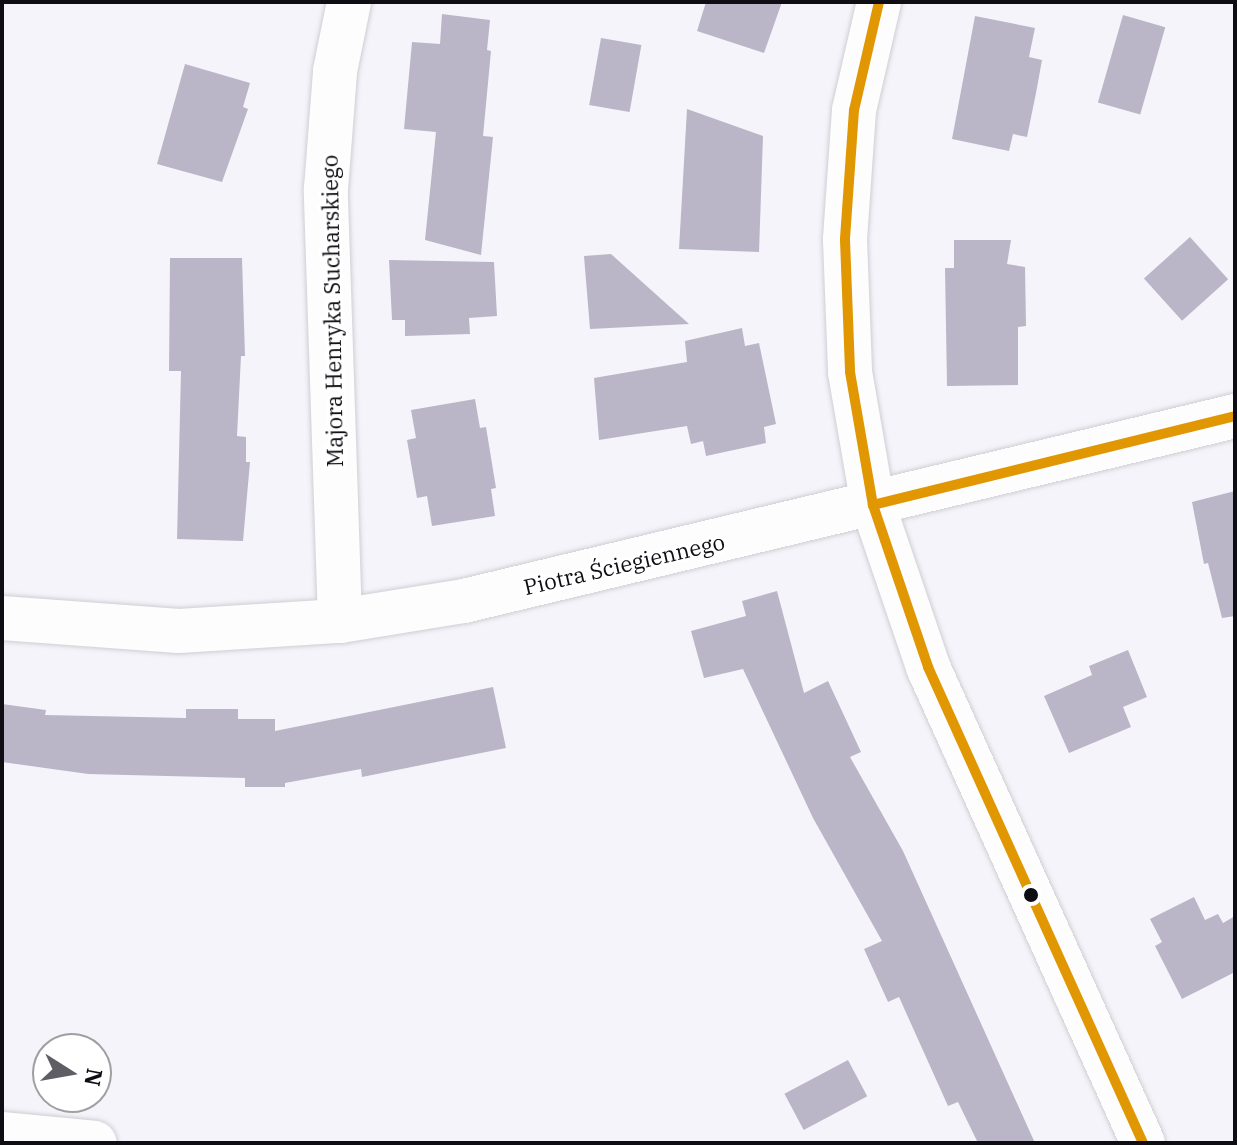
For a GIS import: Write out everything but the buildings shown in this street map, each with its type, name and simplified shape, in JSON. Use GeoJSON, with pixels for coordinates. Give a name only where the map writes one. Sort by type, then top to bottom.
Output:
{"type":"FeatureCollection","features":[{"type":"Feature","properties":{"kind":"street","name":"Majora Henryka Sucharskiego"},"geometry":{"type":"LineString","coordinates":[[340,621],[326,189],[335,71],[349,2]]}},
{"type":"Feature","properties":{"kind":"street"},"geometry":{"type":"LineString","coordinates":[[879,2],[854,110],[845,240],[850,372],[873,505],[934,681],[1143,1143]]}},
{"type":"Feature","properties":{"kind":"street","name":"Piotra Ściegiennego"},"geometry":{"type":"LineString","coordinates":[[2,618],[179,631],[340,621],[464,601],[1235,416]]}},
{"type":"Feature","properties":{"kind":"street"},"geometry":{"type":"LineString","coordinates":[[2,1134],[95,1143]]}},
{"type":"Feature","properties":{"kind":"transit line"},"geometry":{"type":"LineString","coordinates":[[879,2],[854,110],[845,240],[850,372],[873,505],[928,667],[1143,1143]]}},
{"type":"Feature","properties":{"kind":"transit line"},"geometry":{"type":"LineString","coordinates":[[873,505],[1235,416]]}}]}
